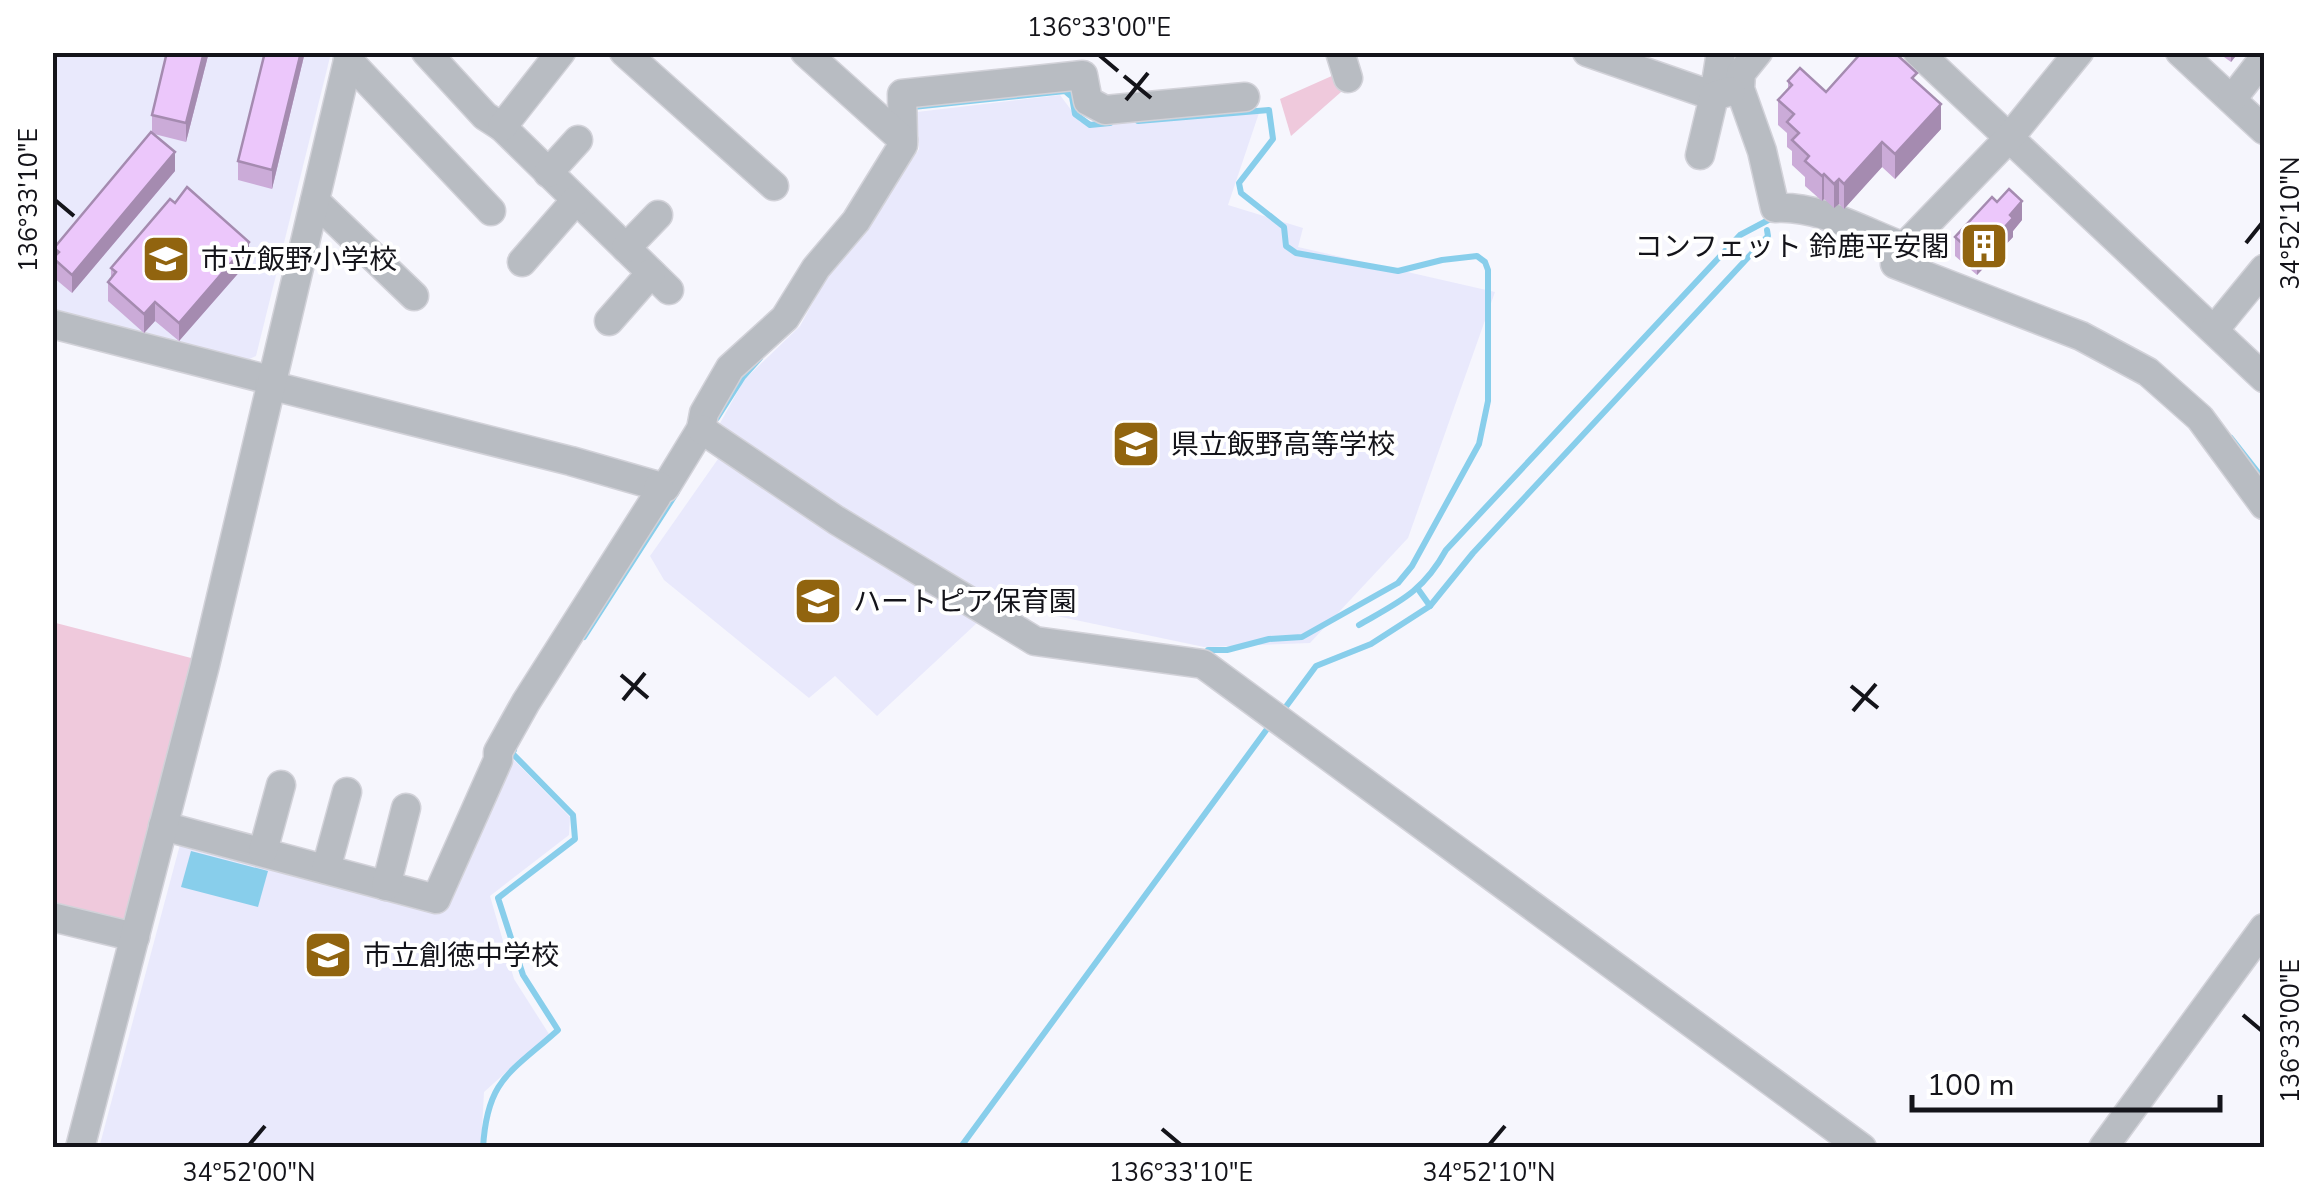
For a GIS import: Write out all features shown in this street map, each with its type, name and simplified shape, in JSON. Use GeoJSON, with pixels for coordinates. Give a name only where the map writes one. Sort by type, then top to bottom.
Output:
{"type":"FeatureCollection","features":[{"type":"Feature","properties":{"kind":"street"},"geometry":{"type":"LineString","coordinates":[[426,52],[486,116],[502,127],[660,281],[609,320]]}},
{"type":"Feature","properties":{"kind":"street"},"geometry":{"type":"LineString","coordinates":[[502,127],[561,52]]}},
{"type":"Feature","properties":{"kind":"street"},"geometry":{"type":"LineString","coordinates":[[624,52],[774,186]]}},
{"type":"Feature","properties":{"kind":"street"},"geometry":{"type":"LineString","coordinates":[[805,52],[902,140]]}},
{"type":"Feature","properties":{"kind":"street"},"geometry":{"type":"LineString","coordinates":[[1587,52],[1727,92]]}},
{"type":"Feature","properties":{"kind":"street"},"geometry":{"type":"LineString","coordinates":[[1721,52],[1727,92],[1762,151],[1776,208],[1793,206],[1813,212],[1900,256],[2081,336],[2148,372],[2200,418],[2264,505]]}},
{"type":"Feature","properties":{"kind":"street"},"geometry":{"type":"LineString","coordinates":[[1700,155],[1727,92],[1758,52]]}},
{"type":"Feature","properties":{"kind":"street"},"geometry":{"type":"LineString","coordinates":[[1918,52],[2264,378]]}},
{"type":"Feature","properties":{"kind":"street"},"geometry":{"type":"LineString","coordinates":[[1900,256],[2009,138],[2079,52]]}},
{"type":"Feature","properties":{"kind":"street"},"geometry":{"type":"LineString","coordinates":[[2180,52],[2264,130]]}},
{"type":"Feature","properties":{"kind":"street"},"geometry":{"type":"LineString","coordinates":[[80,1148],[205,666],[349,56]]}},
{"type":"Feature","properties":{"kind":"street"},"geometry":{"type":"LineString","coordinates":[[349,56],[490,211]]}},
{"type":"Feature","properties":{"kind":"street"},"geometry":{"type":"LineString","coordinates":[[2232,99],[2264,58]]}},
{"type":"Feature","properties":{"kind":"street"},"geometry":{"type":"LineString","coordinates":[[52,324],[664,488],[701,429],[704,413],[730,368],[784,318],[816,268],[856,220],[902,140],[902,94],[1082,64],[1088,101],[1105,110],[1245,97]]}},
{"type":"Feature","properties":{"kind":"street"},"geometry":{"type":"LineString","coordinates":[[548,173],[578,140]]}},
{"type":"Feature","properties":{"kind":"street"},"geometry":{"type":"LineString","coordinates":[[315,200],[414,296]]}},
{"type":"Feature","properties":{"kind":"street"},"geometry":{"type":"LineString","coordinates":[[522,262],[576,200]]}},
{"type":"Feature","properties":{"kind":"street"},"geometry":{"type":"LineString","coordinates":[[626,248],[658,215]]}},
{"type":"Feature","properties":{"kind":"street"},"geometry":{"type":"LineString","coordinates":[[2214,330],[2264,269]]}},
{"type":"Feature","properties":{"kind":"street"},"geometry":{"type":"LineString","coordinates":[[701,429],[836,520],[1034,640],[1203,664],[1862,1148]]}},
{"type":"Feature","properties":{"kind":"street"},"geometry":{"type":"LineString","coordinates":[[163,826],[436,898],[498,760],[498,752],[657,496],[659,486]]}},
{"type":"Feature","properties":{"kind":"street"},"geometry":{"type":"LineString","coordinates":[[263,852],[281,785]]}},
{"type":"Feature","properties":{"kind":"street"},"geometry":{"type":"LineString","coordinates":[[326,870],[347,792]]}},
{"type":"Feature","properties":{"kind":"street"},"geometry":{"type":"LineString","coordinates":[[386,886],[406,808]]}},
{"type":"Feature","properties":{"kind":"street"},"geometry":{"type":"LineString","coordinates":[[52,917],[136,937]]}},
{"type":"Feature","properties":{"kind":"street"},"geometry":{"type":"LineString","coordinates":[[2103,1148],[2264,928]]}},
{"type":"Feature","properties":{"kind":"shaded area","name":"市立飯野小学校"},"geometry":{"type":"Polygon","coordinates":[[[52,53],[331,53],[256,356],[245,361],[53,313],[52,53]]]}},
{"type":"Feature","properties":{"kind":"shaded area"},"geometry":{"type":"Polygon","coordinates":[[[1334,75],[1341,92],[1291,136],[1280,99],[1334,75]]]}},
{"type":"Feature","properties":{"kind":"shaded area"},"geometry":{"type":"Polygon","coordinates":[[[1060,95],[1080,122],[1259,113],[1228,205],[1303,228],[1298,247],[1495,292],[1408,538],[1310,643],[1204,647],[994,603],[734,440],[719,425],[744,380],[800,326],[832,267],[869,225],[919,149],[917,112],[1060,95]]]}},
{"type":"Feature","properties":{"kind":"shaded area","name":"ハートピア保育園"},"geometry":{"type":"Polygon","coordinates":[[[725,457],[978,622],[877,716],[835,676],[809,698],[664,580],[650,556],[718,459],[725,457]]]}},
{"type":"Feature","properties":{"kind":"shaded area"},"geometry":{"type":"Polygon","coordinates":[[[52,622],[195,659],[127,928],[53,909],[52,622]]]}},
{"type":"Feature","properties":{"kind":"shaded area","name":"市立創徳中学校"},"geometry":{"type":"Polygon","coordinates":[[[509,755],[570,817],[569,835],[490,896],[514,979],[549,1034],[484,1092],[481,1147],[99,1148],[182,837],[441,907],[509,755]]]}},
{"type":"Feature","properties":{"kind":"water"},"geometry":{"type":"Polygon","coordinates":[[[191,851],[268,871],[258,907],[181,887],[191,851]]]}},
{"type":"Feature","properties":{"kind":"building"},"geometry":{"type":"Polygon","coordinates":[[[167,52],[204,52],[186,123],[152,115],[167,52]]]}},
{"type":"Feature","properties":{"kind":"building"},"geometry":{"type":"Polygon","coordinates":[[[265,52],[301,52],[272,170],[238,161],[265,52]]]}},
{"type":"Feature","properties":{"kind":"building"},"geometry":{"type":"Polygon","coordinates":[[[1862,52],[1894,52],[1917,73],[1912,78],[1941,104],[1895,154],[1882,142],[1844,184],[1839,179],[1834,184],[1805,161],[1809,156],[1792,140],[1799,133],[1787,122],[1794,114],[1778,100],[1792,85],[1788,81],[1800,68],[1826,92],[1862,52]]]}},
{"type":"Feature","properties":{"kind":"building"},"geometry":{"type":"Polygon","coordinates":[[[151,132],[175,152],[72,275],[53,258],[59,252],[54,248],[151,132]]]}},
{"type":"Feature","properties":{"kind":"building"},"geometry":{"type":"Polygon","coordinates":[[[187,187],[249,242],[179,323],[155,302],[144,314],[108,282],[116,272],[111,268],[170,199],[175,203],[187,187]]]}},
{"type":"Feature","properties":{"kind":"building"},"geometry":{"type":"Polygon","coordinates":[[[2009,189],[2022,201],[2010,215],[2013,218],[1977,257],[1955,237],[1992,197],[1997,202],[2009,189]]]}},
{"type":"Feature","properties":{"kind":"waterway"},"geometry":{"type":"LineString","coordinates":[[913,112],[913,107],[1065,91],[1072,97],[1075,114],[1090,125],[1110,123]]}},
{"type":"Feature","properties":{"kind":"waterway"},"geometry":{"type":"LineString","coordinates":[[1138,121],[1269,110],[1273,139],[1239,183],[1241,193],[1284,227],[1286,246],[1296,253],[1398,271],[1477,256],[1488,270],[1488,401],[1479,444],[1412,566],[1398,583],[1302,637],[1208,650]]}},
{"type":"Feature","properties":{"kind":"waterway"},"geometry":{"type":"LineString","coordinates":[[1359,625],[1419,586],[1446,550],[1740,235],[1774,217]]}},
{"type":"Feature","properties":{"kind":"waterway"},"geometry":{"type":"LineString","coordinates":[[1282,712],[1316,666],[1371,644],[1430,606],[1473,553],[1768,236],[1767,230]]}},
{"type":"Feature","properties":{"kind":"waterway"},"geometry":{"type":"LineString","coordinates":[[717,418],[760,358]]}},
{"type":"Feature","properties":{"kind":"waterway"},"geometry":{"type":"LineString","coordinates":[[2231,438],[2264,480]]}},
{"type":"Feature","properties":{"kind":"waterway"},"geometry":{"type":"LineString","coordinates":[[584,637],[677,492]]}},
{"type":"Feature","properties":{"kind":"waterway"},"geometry":{"type":"LineString","coordinates":[[1418,589],[1430,606]]}},
{"type":"Feature","properties":{"kind":"waterway"},"geometry":{"type":"LineString","coordinates":[[960,1148],[1270,725]]}},
{"type":"Feature","properties":{"kind":"waterway"},"geometry":{"type":"LineString","coordinates":[[483,1148],[490,1106],[504,1079],[558,1030],[523,975],[498,898],[575,839],[573,815],[512,753],[514,750]]}},
{"type":"Feature","properties":{"kind":"place","name":"コンフェット 鈴鹿平安閣"},"geometry":{"type":"Point","coordinates":[1984,246]}},
{"type":"Feature","properties":{"kind":"place","name":"市立飯野小学校"},"geometry":{"type":"Point","coordinates":[166,259]}},
{"type":"Feature","properties":{"kind":"place","name":"県立飯野高等学校"},"geometry":{"type":"Point","coordinates":[1136,444]}},
{"type":"Feature","properties":{"kind":"place","name":"ハートピア保育園"},"geometry":{"type":"Point","coordinates":[818,601]}},
{"type":"Feature","properties":{"kind":"place","name":"市立創徳中学校"},"geometry":{"type":"Point","coordinates":[328,955]}}]}
